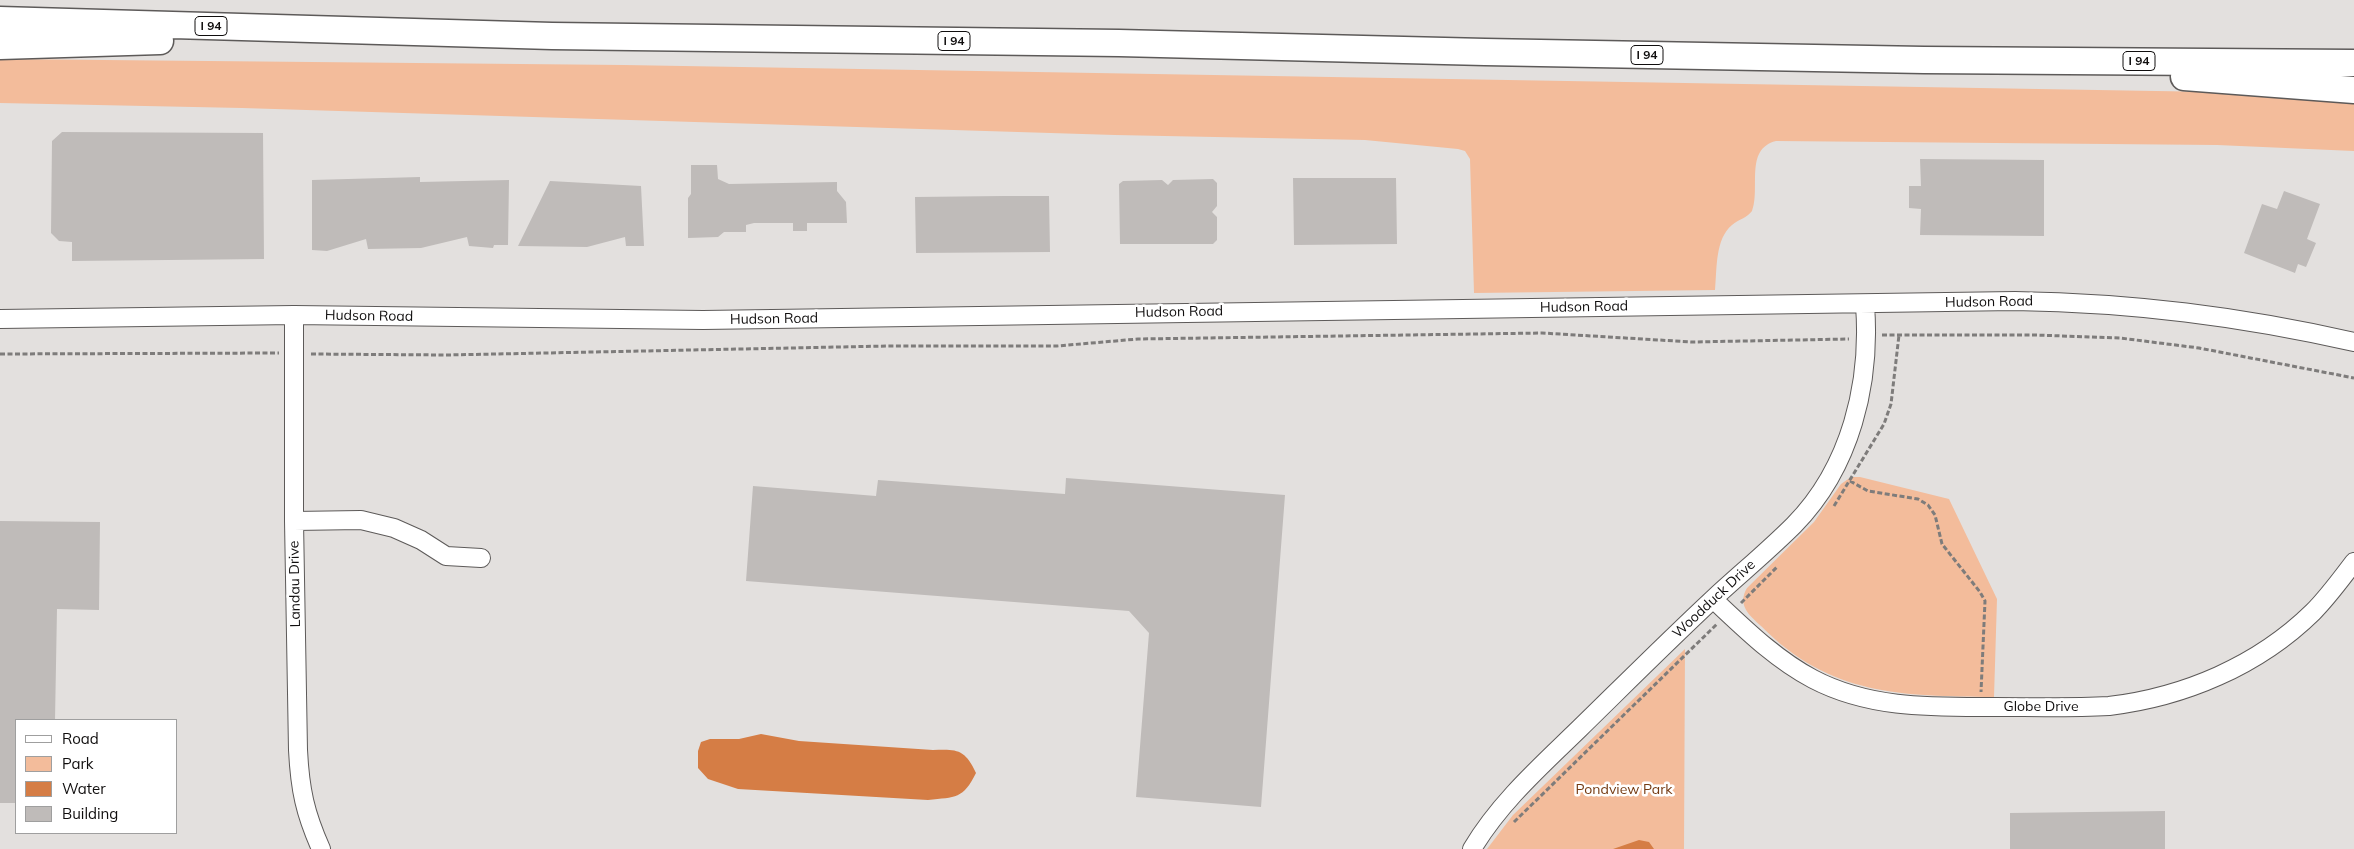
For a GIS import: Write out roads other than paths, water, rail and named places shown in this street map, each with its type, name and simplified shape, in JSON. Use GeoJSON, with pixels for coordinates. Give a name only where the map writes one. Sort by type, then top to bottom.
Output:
{"type":"FeatureCollection","features":[{"type":"Feature","properties":{"kind":"highway","name":"I 94"},"geometry":{"type":"LineString","coordinates":[[0,20],[552,36],[1119,43],[1924,60],[2354,63]]}},
{"type":"Feature","properties":{"kind":"highway"},"geometry":{"type":"LineString","coordinates":[[6,45],[423,32]]}},
{"type":"Feature","properties":{"kind":"highway"},"geometry":{"type":"LineString","coordinates":[[1924,60],[2354,90]]}},
{"type":"Feature","properties":{"kind":"street","name":"Hudson Road"},"geometry":{"type":"LineString","coordinates":[[0,319],[294,315],[703,320],[1865,305],[2015,301],[2125,306],[2240,318],[2354,342]]}},
{"type":"Feature","properties":{"kind":"street","name":"Woodduck Drive"},"geometry":{"type":"LineString","coordinates":[[1472,849],[1505,802],[1713,599],[1795,524],[1822,489],[1842,454],[1857,412],[1868,337],[1865,305]]}},
{"type":"Feature","properties":{"kind":"street","name":"Landau Drive"},"geometry":{"type":"LineString","coordinates":[[294,315],[294,521],[300,784],[307,818],[321,849]]}},
{"type":"Feature","properties":{"kind":"street"},"geometry":{"type":"LineString","coordinates":[[294,521],[361,520],[394,528],[421,540],[446,556],[481,558]]}},
{"type":"Feature","properties":{"kind":"street","name":"Globe Drive"},"geometry":{"type":"LineString","coordinates":[[1713,599],[1764,646],[1788,664],[1814,680],[1871,700],[1923,706],[2109,706],[2134,703],[2200,685],[2251,659],[2289,634],[2314,611],[2354,562]]}},
{"type":"Feature","properties":{"kind":"water"},"geometry":{"type":"Polygon","coordinates":[[[761,734],[799,741],[954,751],[959,752],[968,759],[976,773],[967,788],[958,795],[928,800],[738,789],[708,779],[698,768],[698,751],[701,742],[710,739],[739,739],[761,734]]]}},
{"type":"Feature","properties":{"kind":"water"},"geometry":{"type":"Polygon","coordinates":[[[1639,840],[1649,842],[1654,849],[1613,849],[1639,840]]]}},
{"type":"Feature","properties":{"kind":"park label","name":"Pondview Park"},"geometry":{"type":"Point","coordinates":[1624,790]}}]}
